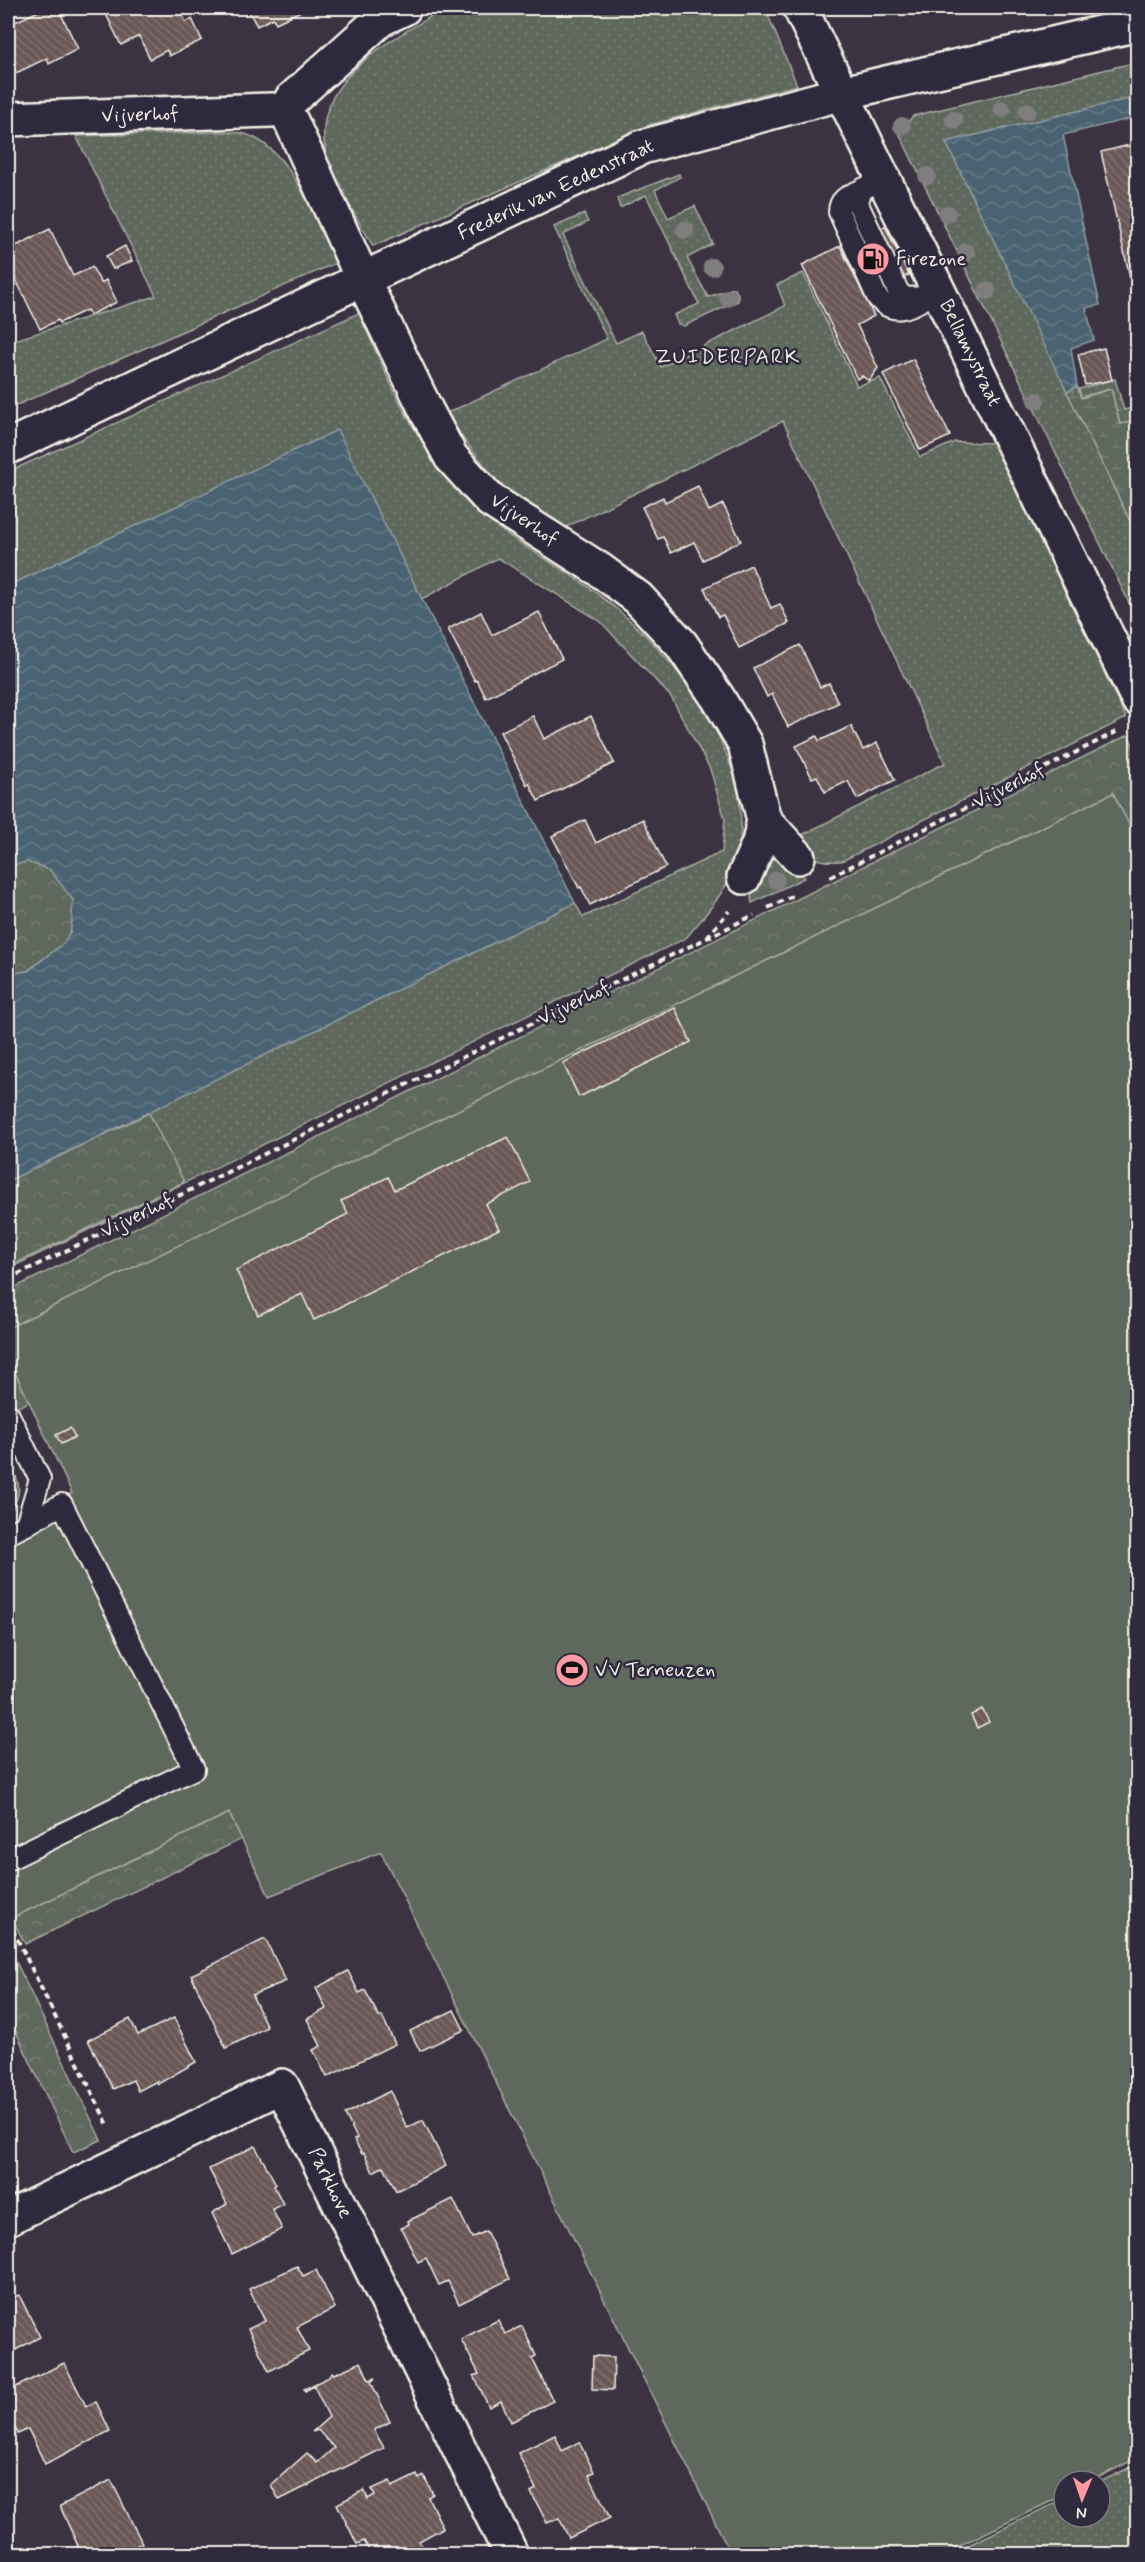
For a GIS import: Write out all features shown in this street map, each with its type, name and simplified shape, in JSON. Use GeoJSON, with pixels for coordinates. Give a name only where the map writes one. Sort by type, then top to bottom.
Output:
{"type":"FeatureCollection","features":[{"type":"Feature","properties":{"kind":"street"},"geometry":{"type":"LineString","coordinates":[[285,110],[381,19],[404,8]]}},
{"type":"Feature","properties":{"kind":"street","name":"Bellamystraat"},"geometry":{"type":"LineString","coordinates":[[800,8],[843,93],[874,184],[933,294],[1132,712]]}},
{"type":"Feature","properties":{"kind":"street","name":"Frederik van Eedenstraat"},"geometry":{"type":"LineString","coordinates":[[8,447],[642,147],[843,93],[1137,24]]}},
{"type":"Feature","properties":{"kind":"street","name":"Vijverhof"},"geometry":{"type":"LineString","coordinates":[[8,119],[285,110],[363,280],[451,457],[490,500],[600,570],[628,591],[681,644],[746,744],[764,820],[759,843],[744,877]]}},
{"type":"Feature","properties":{"kind":"street"},"geometry":{"type":"LineString","coordinates":[[764,820],[798,857]]}},
{"type":"Feature","properties":{"kind":"street","name":"Parkhove"},"geometry":{"type":"LineString","coordinates":[[8,2218],[282,2086],[511,2554]]}},
{"type":"Feature","properties":{"kind":"lane"},"geometry":{"type":"LineString","coordinates":[[874,184],[844,197],[839,204],[839,212],[877,297],[888,308],[895,310],[915,305],[933,294]]}},
{"type":"Feature","properties":{"kind":"lane"},"geometry":{"type":"LineString","coordinates":[[9,1415],[40,1479],[26,1525]]}},
{"type":"Feature","properties":{"kind":"lane"},"geometry":{"type":"LineString","coordinates":[[8,1534],[62,1504],[194,1769],[8,1860]]}},
{"type":"Feature","properties":{"kind":"path","name":"Vijverhof"},"geometry":{"type":"LineString","coordinates":[[824,880],[1132,712]]}},
{"type":"Feature","properties":{"kind":"path","name":"Vijverhof"},"geometry":{"type":"LineString","coordinates":[[8,1279],[804,890]]}},
{"type":"Feature","properties":{"kind":"path"},"geometry":{"type":"LineString","coordinates":[[8,1920],[125,2161]]}},
{"type":"Feature","properties":{"kind":"green space"},"geometry":{"type":"Polygon","coordinates":[[[446,8],[765,8],[797,85],[649,125],[373,246],[331,169],[324,139],[326,113],[337,90],[354,70],[375,52],[446,8]]]}},
{"type":"Feature","properties":{"kind":"green space"},"geometry":{"type":"Polygon","coordinates":[[[1137,62],[1137,97],[946,142],[1137,535],[1137,619],[899,133],[913,116],[1137,62]]]}},
{"type":"Feature","properties":{"kind":"green space"},"geometry":{"type":"Polygon","coordinates":[[[223,132],[245,134],[261,142],[276,154],[289,170],[311,207],[338,262],[8,409],[8,342],[156,296],[76,136],[223,132]]]}},
{"type":"Feature","properties":{"kind":"green space"},"geometry":{"type":"Polygon","coordinates":[[[679,174],[680,177],[655,190],[668,218],[695,206],[713,244],[687,258],[708,297],[734,288],[738,294],[738,301],[684,326],[678,324],[674,315],[699,304],[646,195],[620,208],[617,198],[679,174]]]}},
{"type":"Feature","properties":{"kind":"green space"},"geometry":{"type":"Polygon","coordinates":[[[584,214],[588,222],[563,235],[616,343],[642,331],[661,367],[785,306],[777,285],[803,273],[857,386],[880,378],[920,457],[955,442],[994,443],[1126,718],[842,861],[819,860],[805,851],[794,839],[945,763],[783,421],[564,528],[497,481],[464,440],[447,413],[607,339],[554,227],[584,214]]]}},
{"type":"Feature","properties":{"kind":"green space"},"geometry":{"type":"Polygon","coordinates":[[[359,313],[411,423],[437,463],[467,502],[488,521],[587,586],[630,621],[657,647],[705,711],[723,745],[735,782],[741,818],[735,866],[717,899],[686,938],[8,1269],[8,1181],[575,903],[583,917],[722,852],[725,819],[710,769],[671,697],[600,621],[498,558],[422,599],[337,431],[8,586],[8,472],[359,313]]]}},
{"type":"Feature","properties":{"kind":"green space"},"geometry":{"type":"Polygon","coordinates":[[[1115,379],[1124,410],[1137,407],[1137,420],[1120,425],[1111,389],[1081,397],[1079,389],[1115,379]]]}},
{"type":"Feature","properties":{"kind":"green space"},"geometry":{"type":"Polygon","coordinates":[[[1077,386],[1081,398],[1111,389],[1120,424],[1137,420],[1137,535],[1067,392],[1077,386]]]}},
{"type":"Feature","properties":{"kind":"green space"},"geometry":{"type":"Polygon","coordinates":[[[1128,735],[1137,753],[1137,842],[1113,793],[8,1328],[8,1291],[1128,735]]]}},
{"type":"Feature","properties":{"kind":"green space","name":"VV Terneuzen"},"geometry":{"type":"Polygon","coordinates":[[[1113,793],[1138,842],[1137,2458],[1112,2470],[1052,2469],[1052,2501],[942,2554],[731,2554],[381,1852],[269,1896],[229,1813],[12,1918],[8,1909],[8,1528],[72,1493],[8,1357],[8,1328],[1113,793]]]}},
{"type":"Feature","properties":{"kind":"green space"},"geometry":{"type":"Polygon","coordinates":[[[773,859],[792,864],[804,878],[752,903],[749,886],[761,863],[773,859]]]}},
{"type":"Feature","properties":{"kind":"green space"},"geometry":{"type":"Polygon","coordinates":[[[28,862],[50,870],[73,900],[71,930],[64,943],[27,971],[8,974],[8,866],[28,862]]]}},
{"type":"Feature","properties":{"kind":"green space"},"geometry":{"type":"Polygon","coordinates":[[[149,1113],[184,1182],[8,1267],[8,1181],[149,1113]]]}},
{"type":"Feature","properties":{"kind":"green space"},"geometry":{"type":"Polygon","coordinates":[[[8,1357],[29,1402],[8,1412],[8,1357]]]}},
{"type":"Feature","properties":{"kind":"green space"},"geometry":{"type":"Polygon","coordinates":[[[8,1457],[17,1480],[18,1493],[8,1516],[8,1457]]]}},
{"type":"Feature","properties":{"kind":"green space"},"geometry":{"type":"Polygon","coordinates":[[[229,1813],[242,1839],[25,1944],[12,1918],[229,1813]]]}},
{"type":"Feature","properties":{"kind":"green space"},"geometry":{"type":"Polygon","coordinates":[[[8,1945],[101,2140],[73,2152],[8,2015],[8,1945]]]}},
{"type":"Feature","properties":{"kind":"green space"},"geometry":{"type":"Polygon","coordinates":[[[1137,2464],[1137,2554],[950,2554],[1052,2505],[1052,2529],[1112,2529],[1112,2476],[1137,2464]]]}},
{"type":"Feature","properties":{"kind":"water"},"geometry":{"type":"Polygon","coordinates":[[[1137,97],[1137,117],[1063,135],[1100,305],[1086,308],[1094,340],[1071,348],[1077,386],[1067,392],[946,142],[1137,97]]]}},
{"type":"Feature","properties":{"kind":"water"},"geometry":{"type":"Polygon","coordinates":[[[337,430],[575,903],[8,1181],[8,974],[28,971],[64,943],[71,930],[73,900],[50,870],[28,862],[8,866],[8,586],[337,430]]]}},
{"type":"Feature","properties":{"kind":"building"},"geometry":{"type":"Polygon","coordinates":[[[45,8],[58,8],[78,49],[49,64],[47,58],[14,74],[8,61],[8,12],[13,23],[45,8]]]}},
{"type":"Feature","properties":{"kind":"building"},"geometry":{"type":"Polygon","coordinates":[[[103,8],[179,8],[186,22],[192,19],[202,40],[169,56],[167,50],[150,59],[139,36],[121,45],[103,8]]]}},
{"type":"Feature","properties":{"kind":"building"},"geometry":{"type":"Polygon","coordinates":[[[247,8],[307,8],[276,23],[273,18],[257,26],[247,8]]]}},
{"type":"Feature","properties":{"kind":"building"},"geometry":{"type":"Polygon","coordinates":[[[1138,143],[1138,299],[1135,299],[1101,152],[1138,143]]]}},
{"type":"Feature","properties":{"kind":"building"},"geometry":{"type":"Polygon","coordinates":[[[885,226],[909,275],[869,294],[845,245],[885,226]]]}},
{"type":"Feature","properties":{"kind":"building"},"geometry":{"type":"Polygon","coordinates":[[[50,229],[73,276],[92,267],[101,283],[106,280],[117,302],[90,315],[87,310],[40,329],[8,263],[8,250],[50,229]]]}},
{"type":"Feature","properties":{"kind":"building"},"geometry":{"type":"Polygon","coordinates":[[[125,246],[132,261],[113,269],[106,256],[125,246]]]}},
{"type":"Feature","properties":{"kind":"building"},"geometry":{"type":"Polygon","coordinates":[[[840,246],[874,316],[857,325],[878,368],[869,381],[862,376],[857,379],[802,265],[840,246]]]}},
{"type":"Feature","properties":{"kind":"building"},"geometry":{"type":"Polygon","coordinates":[[[1104,348],[1112,380],[1085,385],[1078,354],[1104,348]]]}},
{"type":"Feature","properties":{"kind":"building"},"geometry":{"type":"Polygon","coordinates":[[[913,359],[950,436],[920,450],[883,374],[913,359]]]}},
{"type":"Feature","properties":{"kind":"building"},"geometry":{"type":"Polygon","coordinates":[[[698,486],[709,511],[723,504],[741,541],[703,560],[694,542],[671,553],[663,537],[658,539],[642,507],[663,497],[665,502],[698,486]]]}},
{"type":"Feature","properties":{"kind":"building"},"geometry":{"type":"Polygon","coordinates":[[[751,565],[771,608],[780,604],[789,623],[739,648],[723,615],[718,617],[704,588],[751,565]]]}},
{"type":"Feature","properties":{"kind":"building"},"geometry":{"type":"Polygon","coordinates":[[[481,612],[492,635],[539,612],[562,659],[486,698],[448,629],[481,612]]]}},
{"type":"Feature","properties":{"kind":"building"},"geometry":{"type":"Polygon","coordinates":[[[800,645],[820,687],[829,683],[838,703],[788,727],[772,694],[767,697],[753,668],[800,645]]]}},
{"type":"Feature","properties":{"kind":"building"},"geometry":{"type":"Polygon","coordinates":[[[533,716],[544,739],[591,716],[614,763],[538,801],[529,783],[527,785],[500,732],[533,716]]]}},
{"type":"Feature","properties":{"kind":"building"},"geometry":{"type":"Polygon","coordinates":[[[851,726],[863,750],[877,743],[895,780],[857,799],[848,781],[825,792],[817,776],[812,778],[796,746],[817,736],[819,741],[851,726]]]}},
{"type":"Feature","properties":{"kind":"building"},"geometry":{"type":"Polygon","coordinates":[[[643,819],[666,867],[590,905],[552,836],[585,820],[596,843],[643,819]]]}},
{"type":"Feature","properties":{"kind":"building"},"geometry":{"type":"Polygon","coordinates":[[[675,1008],[691,1042],[579,1097],[563,1063],[675,1008]]]}},
{"type":"Feature","properties":{"kind":"building"},"geometry":{"type":"Polygon","coordinates":[[[508,1137],[530,1182],[486,1204],[499,1229],[314,1320],[302,1294],[258,1315],[236,1270],[348,1214],[341,1201],[388,1177],[395,1190],[508,1137]]]}},
{"type":"Feature","properties":{"kind":"building"},"geometry":{"type":"Polygon","coordinates":[[[70,1428],[75,1437],[61,1444],[56,1435],[70,1428]]]}},
{"type":"Feature","properties":{"kind":"building"},"geometry":{"type":"Polygon","coordinates":[[[982,1709],[989,1722],[977,1728],[971,1715],[982,1709]]]}},
{"type":"Feature","properties":{"kind":"building"},"geometry":{"type":"Polygon","coordinates":[[[265,1939],[286,1981],[252,1995],[267,2027],[226,2048],[191,1975],[265,1939]]]}},
{"type":"Feature","properties":{"kind":"building"},"geometry":{"type":"Polygon","coordinates":[[[348,1971],[359,1993],[365,1990],[379,2017],[382,2016],[395,2044],[327,2077],[313,2050],[321,2046],[307,2019],[326,2009],[316,1988],[348,1971]]]}},
{"type":"Feature","properties":{"kind":"building"},"geometry":{"type":"Polygon","coordinates":[[[454,2010],[464,2030],[420,2051],[410,2031],[454,2010]]]}},
{"type":"Feature","properties":{"kind":"building"},"geometry":{"type":"Polygon","coordinates":[[[174,2018],[196,2062],[158,2084],[157,2081],[138,2091],[133,2080],[113,2089],[88,2040],[130,2019],[138,2035],[174,2018]]]}},
{"type":"Feature","properties":{"kind":"building"},"geometry":{"type":"Polygon","coordinates":[[[390,2091],[407,2128],[423,2120],[446,2166],[396,2191],[384,2166],[373,2172],[364,2153],[362,2154],[354,2140],[357,2138],[345,2114],[390,2091]]]}},
{"type":"Feature","properties":{"kind":"building"},"geometry":{"type":"Polygon","coordinates":[[[255,2146],[276,2184],[274,2186],[283,2204],[272,2209],[282,2229],[232,2254],[212,2213],[227,2204],[209,2169],[255,2146]]]}},
{"type":"Feature","properties":{"kind":"building"},"geometry":{"type":"Polygon","coordinates":[[[453,2199],[472,2238],[486,2231],[510,2279],[459,2304],[448,2281],[439,2285],[426,2258],[418,2262],[401,2228],[409,2224],[408,2221],[453,2199]]]}},
{"type":"Feature","properties":{"kind":"building"},"geometry":{"type":"Polygon","coordinates":[[[297,2266],[303,2276],[316,2270],[335,2308],[297,2327],[309,2351],[269,2371],[248,2329],[265,2321],[249,2289],[297,2266]]]}},
{"type":"Feature","properties":{"kind":"building"},"geometry":{"type":"Polygon","coordinates":[[[8,2284],[14,2297],[19,2295],[40,2337],[8,2354],[8,2284]]]}},
{"type":"Feature","properties":{"kind":"building"},"geometry":{"type":"Polygon","coordinates":[[[498,2320],[505,2334],[522,2326],[536,2356],[532,2358],[553,2401],[511,2422],[501,2401],[489,2407],[474,2376],[479,2374],[461,2339],[498,2320]]]}},
{"type":"Feature","properties":{"kind":"building"},"geometry":{"type":"Polygon","coordinates":[[[593,2356],[614,2357],[613,2390],[592,2389],[593,2356]]]}},
{"type":"Feature","properties":{"kind":"building"},"geometry":{"type":"Polygon","coordinates":[[[361,2362],[369,2380],[375,2378],[371,2382],[390,2422],[374,2430],[384,2448],[279,2500],[271,2485],[307,2453],[317,2463],[334,2448],[318,2430],[312,2432],[329,2417],[314,2386],[305,2391],[304,2389],[327,2378],[332,2372],[334,2374],[361,2362]]]}},
{"type":"Feature","properties":{"kind":"building"},"geometry":{"type":"Polygon","coordinates":[[[64,2363],[86,2406],[96,2402],[110,2431],[45,2464],[28,2429],[18,2434],[8,2413],[8,2391],[64,2363]]]}},
{"type":"Feature","properties":{"kind":"building"},"geometry":{"type":"Polygon","coordinates":[[[555,2435],[562,2451],[579,2442],[594,2472],[589,2475],[610,2518],[569,2538],[559,2518],[547,2523],[531,2492],[536,2489],[518,2453],[555,2435]]]}},
{"type":"Feature","properties":{"kind":"building"},"geometry":{"type":"Polygon","coordinates":[[[417,2475],[419,2479],[424,2476],[433,2494],[428,2497],[443,2528],[419,2541],[426,2554],[371,2554],[364,2541],[357,2544],[337,2504],[364,2490],[368,2499],[375,2495],[372,2489],[390,2481],[392,2487],[417,2475]]]}},
{"type":"Feature","properties":{"kind":"building"},"geometry":{"type":"Polygon","coordinates":[[[111,2480],[142,2543],[119,2554],[77,2554],[74,2549],[78,2546],[60,2506],[111,2480]]]}},
{"type":"Feature","properties":{"kind":"place","name":"Firezone"},"geometry":{"type":"Point","coordinates":[873,259]}},
{"type":"Feature","properties":{"kind":"place","name":"VV Terneuzen"},"geometry":{"type":"Point","coordinates":[572,1670]}},
{"type":"Feature","properties":{"kind":"district","name":"ZUIDERPARK"},"geometry":{"type":"Point","coordinates":[728,357]}}]}
